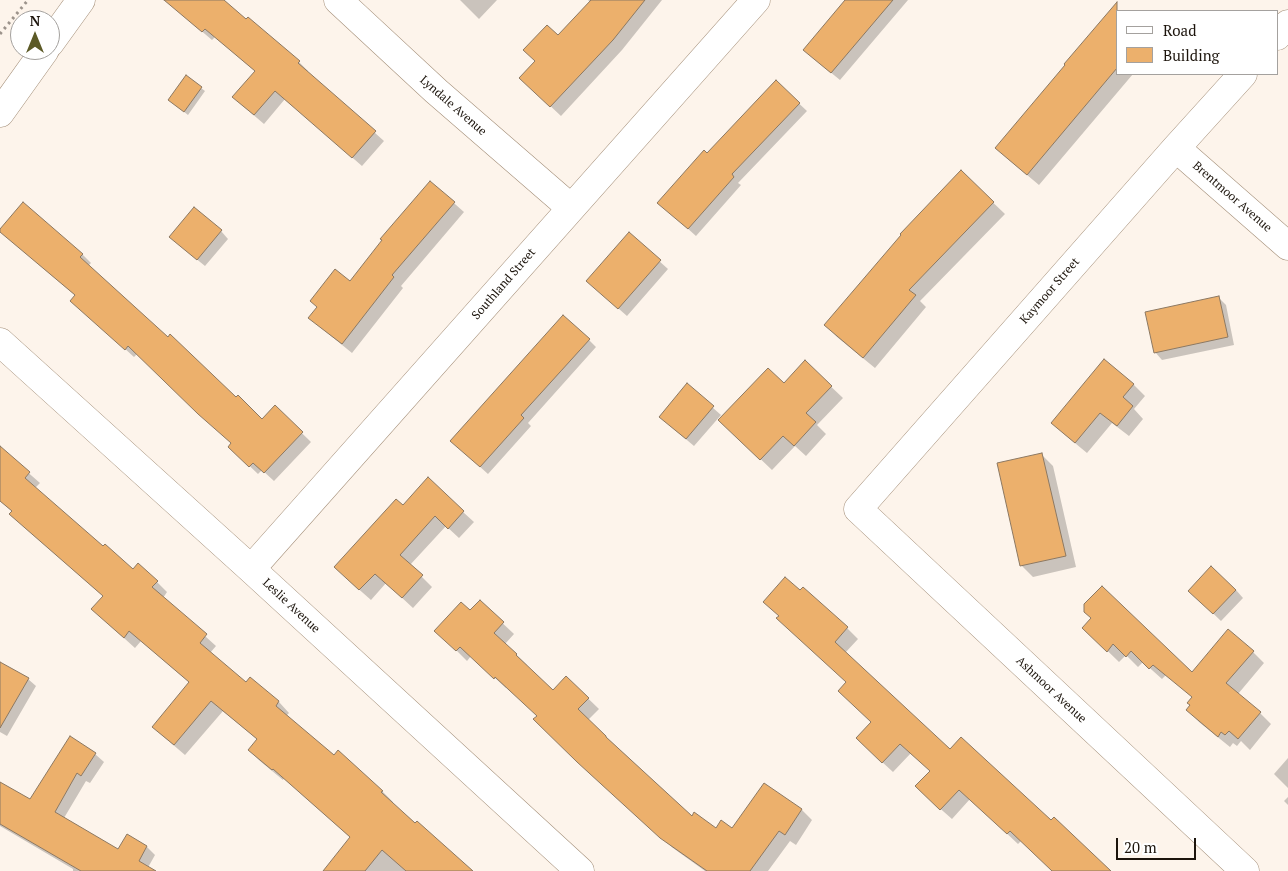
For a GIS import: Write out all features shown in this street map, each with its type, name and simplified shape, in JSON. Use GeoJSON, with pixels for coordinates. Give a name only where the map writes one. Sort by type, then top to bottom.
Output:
{"type":"FeatureCollection","features":[{"type":"Feature","properties":{"kind":"street"},"geometry":{"type":"LineString","coordinates":[[60,29],[81,0]]}},
{"type":"Feature","properties":{"kind":"street","name":"Lyndale Avenue"},"geometry":{"type":"LineString","coordinates":[[338,0],[436,91],[571,208]]}},
{"type":"Feature","properties":{"kind":"street","name":"Southland Street"},"geometry":{"type":"LineString","coordinates":[[251,569],[756,0]]}},
{"type":"Feature","properties":{"kind":"street"},"geometry":{"type":"LineString","coordinates":[[1278,35],[1288,24]]}},
{"type":"Feature","properties":{"kind":"street"},"geometry":{"type":"LineString","coordinates":[[0,113],[38,60]]}},
{"type":"Feature","properties":{"kind":"street","name":"Kaymoor Street"},"geometry":{"type":"LineString","coordinates":[[858,509],[1242,75]]}},
{"type":"Feature","properties":{"kind":"street","name":"Brentmoor Avenue"},"geometry":{"type":"LineString","coordinates":[[1176,148],[1288,246]]}},
{"type":"Feature","properties":{"kind":"street","name":"Leslie Avenue"},"geometry":{"type":"LineString","coordinates":[[0,342],[580,871]]}},
{"type":"Feature","properties":{"kind":"street","name":"Ashmoor Avenue"},"geometry":{"type":"LineString","coordinates":[[858,509],[1245,871]]}},
{"type":"Feature","properties":{"kind":"path"},"geometry":{"type":"LineString","coordinates":[[0,34],[28,0]]}},
{"type":"Feature","properties":{"kind":"building"},"geometry":{"type":"Polygon","coordinates":[[[164,0],[224,0],[246,19],[248,17],[300,61],[298,63],[376,131],[352,158],[275,91],[254,115],[232,97],[255,71],[205,29],[202,32],[164,0]]]}},
{"type":"Feature","properties":{"kind":"building"},"geometry":{"type":"Polygon","coordinates":[[[591,0],[645,0],[613,40],[550,107],[519,78],[535,61],[523,50],[547,25],[558,35],[591,0]]]}},
{"type":"Feature","properties":{"kind":"building"},"geometry":{"type":"Polygon","coordinates":[[[845,0],[893,0],[831,73],[803,50],[845,0]]]}},
{"type":"Feature","properties":{"kind":"building"},"geometry":{"type":"Polygon","coordinates":[[[1117,2],[1116,69],[1027,175],[995,148],[1117,2]]]}},
{"type":"Feature","properties":{"kind":"building"},"geometry":{"type":"Polygon","coordinates":[[[186,75],[202,87],[184,112],[168,100],[186,75]]]}},
{"type":"Feature","properties":{"kind":"building"},"geometry":{"type":"Polygon","coordinates":[[[776,80],[800,103],[732,174],[734,177],[688,229],[657,203],[704,150],[707,153],[776,80]]]}},
{"type":"Feature","properties":{"kind":"building"},"geometry":{"type":"Polygon","coordinates":[[[961,170],[994,202],[909,290],[916,295],[863,358],[824,325],[900,234],[961,170]]]}},
{"type":"Feature","properties":{"kind":"building"},"geometry":{"type":"Polygon","coordinates":[[[430,181],[455,202],[392,275],[394,277],[342,344],[308,318],[317,307],[310,301],[335,269],[350,281],[382,240],[380,239],[430,181]]]}},
{"type":"Feature","properties":{"kind":"building"},"geometry":{"type":"Polygon","coordinates":[[[23,202],[83,254],[80,257],[168,337],[170,334],[262,419],[275,405],[303,432],[264,473],[253,463],[249,467],[228,447],[231,443],[198,414],[128,346],[125,350],[70,301],[75,295],[0,232],[0,229],[23,202]]]}},
{"type":"Feature","properties":{"kind":"building"},"geometry":{"type":"Polygon","coordinates":[[[194,207],[222,230],[197,260],[169,237],[194,207]]]}},
{"type":"Feature","properties":{"kind":"building"},"geometry":{"type":"Polygon","coordinates":[[[629,232],[661,260],[618,309],[586,281],[629,232]]]}},
{"type":"Feature","properties":{"kind":"building"},"geometry":{"type":"Polygon","coordinates":[[[1219,296],[1228,337],[1154,353],[1145,312],[1219,296]]]}},
{"type":"Feature","properties":{"kind":"building"},"geometry":{"type":"Polygon","coordinates":[[[563,315],[590,339],[521,415],[524,418],[480,467],[450,441],[563,315]]]}},
{"type":"Feature","properties":{"kind":"building"},"geometry":{"type":"Polygon","coordinates":[[[1104,359],[1134,384],[1123,397],[1133,406],[1117,426],[1100,413],[1075,443],[1051,423],[1104,359]]]}},
{"type":"Feature","properties":{"kind":"building"},"geometry":{"type":"Polygon","coordinates":[[[805,360],[832,386],[806,413],[816,422],[794,446],[783,436],[760,460],[718,420],[768,368],[784,383],[805,360]]]}},
{"type":"Feature","properties":{"kind":"building"},"geometry":{"type":"Polygon","coordinates":[[[687,383],[714,406],[686,439],[659,417],[687,383]]]}},
{"type":"Feature","properties":{"kind":"building"},"geometry":{"type":"Polygon","coordinates":[[[0,446],[30,472],[25,478],[103,546],[105,544],[133,569],[138,563],[158,581],[152,587],[207,634],[200,643],[246,682],[250,677],[279,701],[276,706],[334,755],[338,750],[415,823],[417,821],[473,871],[406,871],[382,850],[365,871],[323,871],[350,837],[273,769],[248,750],[257,739],[211,701],[174,745],[152,727],[189,682],[129,631],[124,638],[91,609],[103,596],[9,514],[12,511],[0,501],[0,446]]]}},
{"type":"Feature","properties":{"kind":"building"},"geometry":{"type":"Polygon","coordinates":[[[1042,453],[1066,556],[1020,566],[997,463],[1042,453]]]}},
{"type":"Feature","properties":{"kind":"building"},"geometry":{"type":"Polygon","coordinates":[[[428,477],[464,511],[448,529],[435,516],[400,555],[423,575],[402,598],[375,574],[359,590],[334,567],[396,499],[403,505],[428,477]]]}},
{"type":"Feature","properties":{"kind":"building"},"geometry":{"type":"Polygon","coordinates":[[[1211,566],[1236,590],[1213,614],[1188,591],[1211,566]]]}},
{"type":"Feature","properties":{"kind":"building"},"geometry":{"type":"Polygon","coordinates":[[[785,577],[800,590],[803,587],[848,627],[835,642],[950,749],[961,737],[1051,820],[1054,817],[1111,871],[1052,871],[1010,831],[1007,834],[959,790],[940,810],[915,786],[930,771],[900,744],[882,763],[856,738],[871,722],[838,691],[846,682],[776,618],[779,616],[763,602],[785,577]]]}},
{"type":"Feature","properties":{"kind":"building"},"geometry":{"type":"Polygon","coordinates":[[[1102,586],[1192,672],[1228,629],[1254,651],[1226,683],[1261,712],[1238,739],[1229,731],[1225,735],[1221,732],[1218,737],[1186,710],[1190,705],[1187,703],[1192,697],[1153,665],[1149,669],[1131,651],[1126,657],[1113,644],[1107,652],[1082,628],[1091,618],[1084,612],[1084,604],[1102,586]]]}},
{"type":"Feature","properties":{"kind":"building"},"geometry":{"type":"Polygon","coordinates":[[[480,600],[504,622],[494,633],[553,690],[566,676],[589,698],[578,709],[692,816],[694,812],[716,828],[721,820],[732,828],[764,783],[802,809],[785,835],[779,831],[750,871],[707,871],[660,838],[577,762],[533,719],[537,716],[495,677],[494,679],[460,647],[456,651],[434,631],[461,602],[470,610],[480,600]]]}},
{"type":"Feature","properties":{"kind":"building"},"geometry":{"type":"Polygon","coordinates":[[[0,662],[29,678],[0,728],[0,662]]]}},
{"type":"Feature","properties":{"kind":"building"},"geometry":{"type":"Polygon","coordinates":[[[70,736],[96,753],[81,776],[77,773],[55,812],[118,849],[127,834],[147,846],[139,861],[156,871],[81,871],[0,824],[0,782],[30,799],[70,736]]]}}]}
